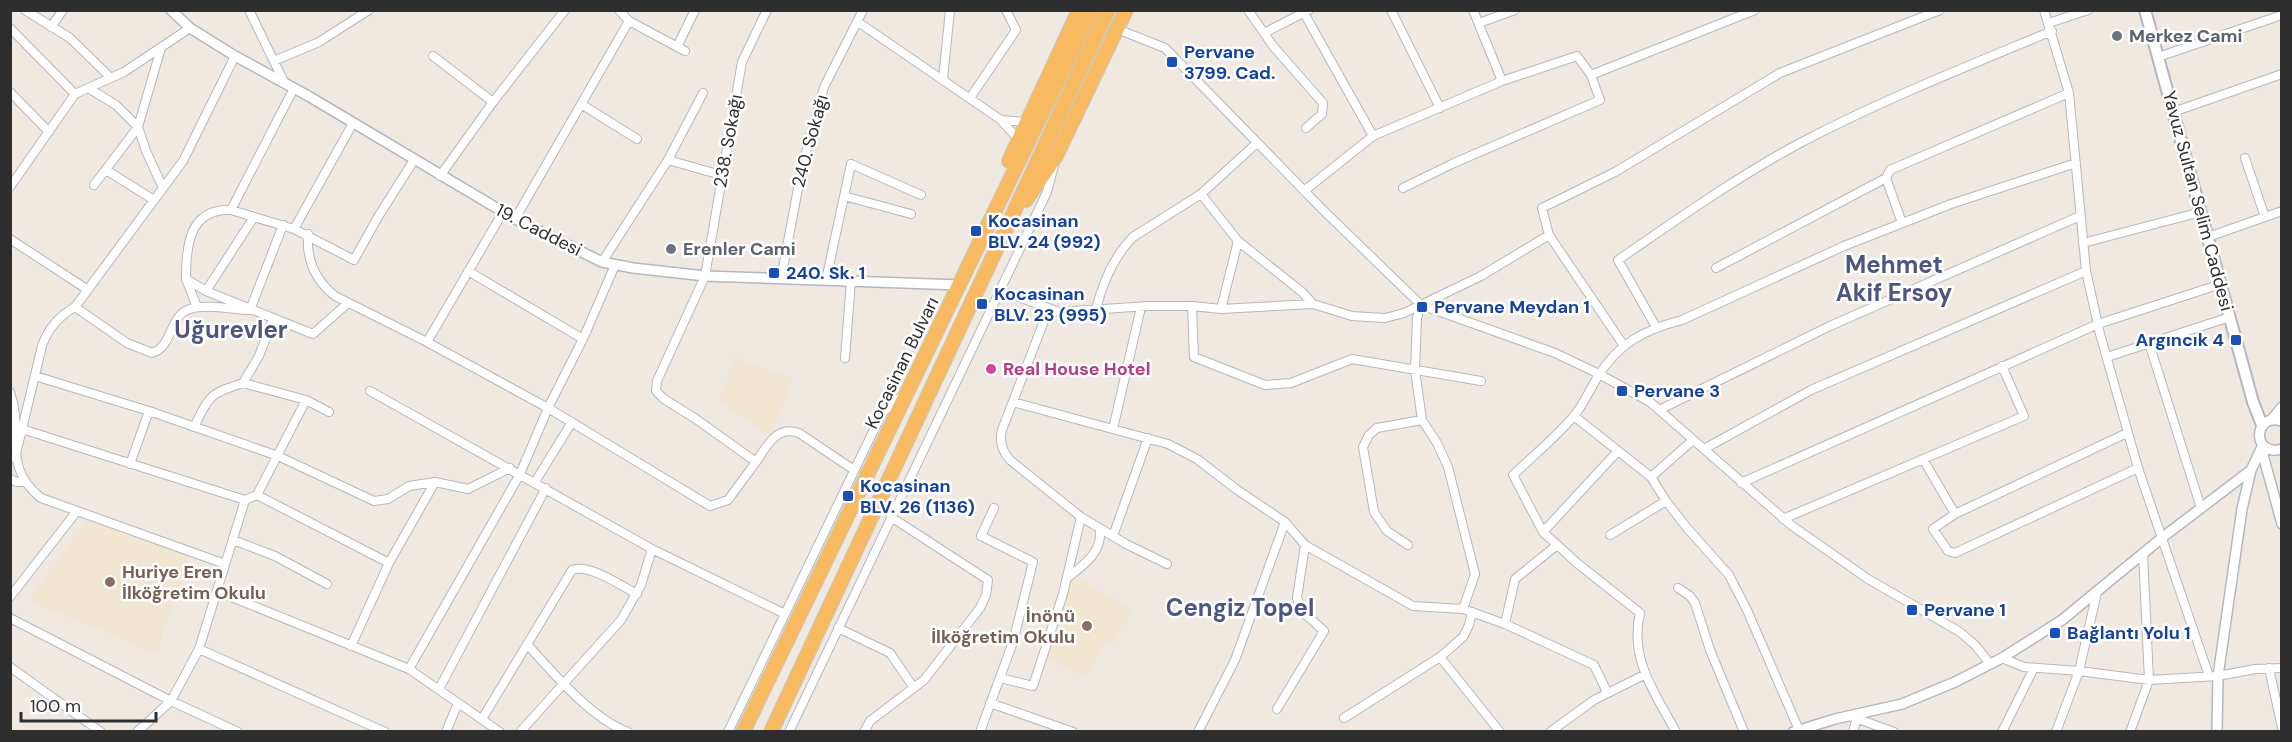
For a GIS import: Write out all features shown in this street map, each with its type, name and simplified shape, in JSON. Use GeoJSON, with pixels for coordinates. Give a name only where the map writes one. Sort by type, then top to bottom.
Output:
{"type":"FeatureCollection","features":[{"type":"Feature","properties":{"kind":"highway"},"geometry":{"type":"LineString","coordinates":[[986,231],[1004,173],[1079,10]]}},
{"type":"Feature","properties":{"kind":"highway","name":"Kocasinan Bulvarı"},"geometry":{"type":"LineString","coordinates":[[743,732],[1092,10]]}},
{"type":"Feature","properties":{"kind":"highway","name":"Kocasinan Bulvarı"},"geometry":{"type":"LineString","coordinates":[[771,732],[1108,10]]}},
{"type":"Feature","properties":{"kind":"highway"},"geometry":{"type":"LineString","coordinates":[[1000,239],[1056,156],[1126,10]]}},
{"type":"Feature","properties":{"kind":"main road","name":"Yavuz Sultan Selim Caddesi"},"geometry":{"type":"LineString","coordinates":[[2145,10],[2253,402],[2272,422]]}},
{"type":"Feature","properties":{"kind":"street"},"geometry":{"type":"LineString","coordinates":[[25,10],[70,38],[111,78]]}},
{"type":"Feature","properties":{"kind":"street"},"geometry":{"type":"LineString","coordinates":[[51,27],[63,10]]}},
{"type":"Feature","properties":{"kind":"street"},"geometry":{"type":"LineString","coordinates":[[249,10],[284,82]]}},
{"type":"Feature","properties":{"kind":"street"},"geometry":{"type":"LineString","coordinates":[[273,61],[319,42],[369,10]]}},
{"type":"Feature","properties":{"kind":"street"},"geometry":{"type":"LineString","coordinates":[[440,176],[493,102],[565,10]]}},
{"type":"Feature","properties":{"kind":"street"},"geometry":{"type":"LineString","coordinates":[[619,10],[629,21],[686,51]]}},
{"type":"Feature","properties":{"kind":"street"},"geometry":{"type":"LineString","coordinates":[[677,47],[694,10]]}},
{"type":"Feature","properties":{"kind":"street","name":"238. Sokağı"},"geometry":{"type":"LineString","coordinates":[[756,462],[664,399],[656,391],[657,381],[668,355],[705,276],[742,62],[766,10]]}},
{"type":"Feature","properties":{"kind":"street","name":"240. Sokağı"},"geometry":{"type":"LineString","coordinates":[[781,279],[794,204],[824,87],[863,10]]}},
{"type":"Feature","properties":{"kind":"street"},"geometry":{"type":"LineString","coordinates":[[943,79],[950,10]]}},
{"type":"Feature","properties":{"kind":"street"},"geometry":{"type":"LineString","coordinates":[[970,98],[1016,30],[1006,10]]}},
{"type":"Feature","properties":{"kind":"street"},"geometry":{"type":"LineString","coordinates":[[1248,10],[1264,33],[1323,103],[1322,114],[1306,128]]}},
{"type":"Feature","properties":{"kind":"street"},"geometry":{"type":"LineString","coordinates":[[1391,10],[1440,108]]}},
{"type":"Feature","properties":{"kind":"street"},"geometry":{"type":"LineString","coordinates":[[1473,10],[1502,81]]}},
{"type":"Feature","properties":{"kind":"street"},"geometry":{"type":"LineString","coordinates":[[1479,23],[1515,10]]}},
{"type":"Feature","properties":{"kind":"street"},"geometry":{"type":"LineString","coordinates":[[1591,75],[1755,10]]}},
{"type":"Feature","properties":{"kind":"street"},"geometry":{"type":"LineString","coordinates":[[1624,346],[1549,235],[1542,208],[1615,172],[1780,73],[1940,10]]}},
{"type":"Feature","properties":{"kind":"street"},"geometry":{"type":"LineString","coordinates":[[2044,10],[2069,93],[2086,271],[2098,324],[2138,468],[2213,676]]}},
{"type":"Feature","properties":{"kind":"street"},"geometry":{"type":"LineString","coordinates":[[1656,327],[1618,260],[1700,204],[1802,142],[2088,10]]}},
{"type":"Feature","properties":{"kind":"street","name":"19. Caddesi"},"geometry":{"type":"LineString","coordinates":[[174,11],[190,28],[235,56],[284,82],[502,212],[602,262],[705,276],[960,285]]}},
{"type":"Feature","properties":{"kind":"street"},"geometry":{"type":"LineString","coordinates":[[1264,33],[1306,12],[1373,136]]}},
{"type":"Feature","properties":{"kind":"street"},"geometry":{"type":"LineString","coordinates":[[2158,57],[2282,15]]}},
{"type":"Feature","properties":{"kind":"street"},"geometry":{"type":"LineString","coordinates":[[515,219],[629,21]]}},
{"type":"Feature","properties":{"kind":"street"},"geometry":{"type":"LineString","coordinates":[[858,22],[1001,120],[1019,140]]}},
{"type":"Feature","properties":{"kind":"street"},"geometry":{"type":"LineString","coordinates":[[10,28],[75,94]]}},
{"type":"Feature","properties":{"kind":"street"},"geometry":{"type":"LineString","coordinates":[[10,187],[75,94],[124,72],[190,28]]}},
{"type":"Feature","properties":{"kind":"street"},"geometry":{"type":"LineString","coordinates":[[1117,29],[1165,48],[1257,143],[1421,305],[1524,341],[1599,374],[1643,398],[1783,519],[1868,579],[1960,632],[1976,646],[1990,664]]}},
{"type":"Feature","properties":{"kind":"street"},"geometry":{"type":"LineString","coordinates":[[94,185],[138,127],[161,48]]}},
{"type":"Feature","properties":{"kind":"street"},"geometry":{"type":"LineString","coordinates":[[15,458],[42,346],[48,332],[57,320],[75,308],[183,161],[235,56]]}},
{"type":"Feature","properties":{"kind":"street"},"geometry":{"type":"LineString","coordinates":[[433,56],[493,102]]}},
{"type":"Feature","properties":{"kind":"street"},"geometry":{"type":"LineString","coordinates":[[1304,190],[1373,136],[1502,81],[1577,56],[1591,75],[1600,100],[1454,163],[1403,188]]}},
{"type":"Feature","properties":{"kind":"street"},"geometry":{"type":"LineString","coordinates":[[2173,112],[2282,74]]}},
{"type":"Feature","properties":{"kind":"street"},"geometry":{"type":"LineString","coordinates":[[88,88],[116,105],[138,127],[163,188]]}},
{"type":"Feature","properties":{"kind":"street"},"geometry":{"type":"LineString","coordinates":[[231,210],[294,88]]}},
{"type":"Feature","properties":{"kind":"street"},"geometry":{"type":"LineString","coordinates":[[10,92],[49,132]]}},
{"type":"Feature","properties":{"kind":"street"},"geometry":{"type":"LineString","coordinates":[[602,262],[668,160],[703,93]]}},
{"type":"Feature","properties":{"kind":"street"},"geometry":{"type":"LineString","coordinates":[[1716,268],[1886,178],[1890,170],[2069,93]]}},
{"type":"Feature","properties":{"kind":"street"},"geometry":{"type":"LineString","coordinates":[[581,104],[637,139]]}},
{"type":"Feature","properties":{"kind":"street"},"geometry":{"type":"LineString","coordinates":[[1001,120],[1027,122]]}},
{"type":"Feature","properties":{"kind":"street"},"geometry":{"type":"LineString","coordinates":[[294,229],[353,123]]}},
{"type":"Feature","properties":{"kind":"street"},"geometry":{"type":"LineString","coordinates":[[1096,309],[1113,264],[1126,244],[1133,237],[1200,194],[1257,143]]}},
{"type":"Feature","properties":{"kind":"street"},"geometry":{"type":"LineString","coordinates":[[789,732],[1047,192],[1056,156]]}},
{"type":"Feature","properties":{"kind":"street"},"geometry":{"type":"LineString","coordinates":[[2245,158],[2265,217]]}},
{"type":"Feature","properties":{"kind":"street"},"geometry":{"type":"LineString","coordinates":[[197,307],[186,279],[188,242],[195,225],[206,214],[219,210],[231,210],[283,225],[308,234],[354,260],[414,160]]}},
{"type":"Feature","properties":{"kind":"street"},"geometry":{"type":"LineString","coordinates":[[668,160],[721,175]]}},
{"type":"Feature","properties":{"kind":"street"},"geometry":{"type":"LineString","coordinates":[[1676,732],[1644,675],[1637,649],[1640,613],[1543,532],[1513,475],[1574,416],[1599,374],[1624,346],[1642,333],[1682,320],[1844,246],[1902,223],[1951,204],[2076,163]]}},
{"type":"Feature","properties":{"kind":"street"},"geometry":{"type":"LineString","coordinates":[[826,280],[851,164],[921,195]]}},
{"type":"Feature","properties":{"kind":"street"},"geometry":{"type":"LineString","coordinates":[[106,170],[154,200]]}},
{"type":"Feature","properties":{"kind":"street"},"geometry":{"type":"LineString","coordinates":[[1886,178],[1902,223]]}},
{"type":"Feature","properties":{"kind":"street"},"geometry":{"type":"LineString","coordinates":[[1200,194],[1238,241],[1302,292],[1313,304]]}},
{"type":"Feature","properties":{"kind":"street"},"geometry":{"type":"LineString","coordinates":[[844,196],[911,214]]}},
{"type":"Feature","properties":{"kind":"street"},"geometry":{"type":"LineString","coordinates":[[2208,237],[2282,211]]}},
{"type":"Feature","properties":{"kind":"street"},"geometry":{"type":"LineString","coordinates":[[427,342],[502,212]]}},
{"type":"Feature","properties":{"kind":"street"},"geometry":{"type":"LineString","coordinates":[[2083,243],[2201,212]]}},
{"type":"Feature","properties":{"kind":"street"},"geometry":{"type":"LineString","coordinates":[[1659,410],[1830,326],[2080,216]]}},
{"type":"Feature","properties":{"kind":"street"},"geometry":{"type":"LineString","coordinates":[[207,291],[254,217]]}},
{"type":"Feature","properties":{"kind":"street"},"geometry":{"type":"LineString","coordinates":[[250,310],[283,225]]}},
{"type":"Feature","properties":{"kind":"street"},"geometry":{"type":"LineString","coordinates":[[308,234],[308,253],[318,278],[328,291],[548,408],[710,506],[728,500],[774,437],[784,431],[791,430],[799,433],[854,470]]}},
{"type":"Feature","properties":{"kind":"street"},"geometry":{"type":"LineString","coordinates":[[1000,290],[1059,312],[1141,307],[1192,306],[1221,309],[1313,304],[1352,316],[1374,319],[1395,316],[1421,305],[1481,276],[1549,235]]}},
{"type":"Feature","properties":{"kind":"street"},"geometry":{"type":"LineString","coordinates":[[10,239],[88,290]]}},
{"type":"Feature","properties":{"kind":"street"},"geometry":{"type":"LineString","coordinates":[[1221,309],[1238,241]]}},
{"type":"Feature","properties":{"kind":"street"},"geometry":{"type":"LineString","coordinates":[[409,669],[520,474],[548,408],[583,339],[615,265]]}},
{"type":"Feature","properties":{"kind":"street"},"geometry":{"type":"LineString","coordinates":[[468,271],[583,339]]}},
{"type":"Feature","properties":{"kind":"street"},"geometry":{"type":"LineString","coordinates":[[1704,449],[1811,390],[2086,271]]}},
{"type":"Feature","properties":{"kind":"street"},"geometry":{"type":"LineString","coordinates":[[186,279],[250,310],[313,334],[348,303]]}},
{"type":"Feature","properties":{"kind":"street"},"geometry":{"type":"LineString","coordinates":[[845,358],[851,281]]}},
{"type":"Feature","properties":{"kind":"street"},"geometry":{"type":"LineString","coordinates":[[1741,483],[2098,324],[2221,284]]}},
{"type":"Feature","properties":{"kind":"street"},"geometry":{"type":"LineString","coordinates":[[1421,305],[1417,318],[1415,370],[1422,420],[1437,443],[1448,467],[1475,574],[1463,609]]}},
{"type":"Feature","properties":{"kind":"street"},"geometry":{"type":"LineString","coordinates":[[1192,306],[1194,357],[1265,385],[1291,383],[1352,359],[1480,381]]}},
{"type":"Feature","properties":{"kind":"street"},"geometry":{"type":"LineString","coordinates":[[75,308],[127,343],[152,353],[161,349],[179,316],[187,309],[197,307],[250,310]]}},
{"type":"Feature","properties":{"kind":"street"},"geometry":{"type":"LineString","coordinates":[[1113,429],[1141,307]]}},
{"type":"Feature","properties":{"kind":"street"},"geometry":{"type":"LineString","coordinates":[[1049,308],[1001,435],[1001,446],[1006,456],[1081,517],[1167,564]]}},
{"type":"Feature","properties":{"kind":"street"},"geometry":{"type":"LineString","coordinates":[[2107,357],[2230,317]]}},
{"type":"Feature","properties":{"kind":"street"},"geometry":{"type":"LineString","coordinates":[[243,383],[259,356],[273,319]]}},
{"type":"Feature","properties":{"kind":"street"},"geometry":{"type":"LineString","coordinates":[[2149,343],[2201,508]]}},
{"type":"Feature","properties":{"kind":"street"},"geometry":{"type":"LineString","coordinates":[[1783,519],[2024,416],[2002,366]]}},
{"type":"Feature","properties":{"kind":"street"},"geometry":{"type":"LineString","coordinates":[[35,376],[149,411],[278,456],[374,501],[388,499],[409,486],[435,482],[468,489],[510,468]]}},
{"type":"Feature","properties":{"kind":"street"},"geometry":{"type":"LineString","coordinates":[[194,427],[206,403],[216,392],[243,383],[306,400],[329,412]]}},
{"type":"Feature","properties":{"kind":"street"},"geometry":{"type":"LineString","coordinates":[[10,392],[15,410],[15,458],[25,482],[41,498],[225,564]]}},
{"type":"Feature","properties":{"kind":"street"},"geometry":{"type":"LineString","coordinates":[[370,392],[652,549],[785,614]]}},
{"type":"Feature","properties":{"kind":"street"},"geometry":{"type":"LineString","coordinates":[[728,732],[882,413],[908,392]]}},
{"type":"Feature","properties":{"kind":"street"},"geometry":{"type":"LineString","coordinates":[[22,429],[245,500],[256,495],[306,400]]}},
{"type":"Feature","properties":{"kind":"street"},"geometry":{"type":"LineString","coordinates":[[1013,402],[1168,444],[1197,459],[1285,522],[1305,545],[1413,606],[1463,609],[1505,624],[1594,665],[1607,692]]}},
{"type":"Feature","properties":{"kind":"street"},"geometry":{"type":"LineString","coordinates":[[2282,407],[2259,435],[2264,446],[2263,455],[2282,524]]}},
{"type":"Feature","properties":{"kind":"street"},"geometry":{"type":"LineString","coordinates":[[130,464],[149,411]]}},
{"type":"Feature","properties":{"kind":"street"},"geometry":{"type":"LineString","coordinates":[[1574,416],[1651,477],[1666,501],[1730,575],[1747,610],[1796,730],[1902,704],[2002,658],[2043,633],[2251,470]]}},
{"type":"Feature","properties":{"kind":"street"},"geometry":{"type":"LineString","coordinates":[[1408,545],[1387,531],[1374,512],[1363,447],[1369,435],[1382,426],[1422,420]]}},
{"type":"Feature","properties":{"kind":"street"},"geometry":{"type":"LineString","coordinates":[[535,482],[572,423]]}},
{"type":"Feature","properties":{"kind":"street"},"geometry":{"type":"LineString","coordinates":[[2127,433],[1955,514],[1933,529],[1948,551],[1955,554],[2138,468]]}},
{"type":"Feature","properties":{"kind":"street"},"geometry":{"type":"LineString","coordinates":[[1113,536],[1148,438]]}},
{"type":"Feature","properties":{"kind":"street"},"geometry":{"type":"LineString","coordinates":[[1651,477],[1693,440]]}},
{"type":"Feature","properties":{"kind":"street"},"geometry":{"type":"LineString","coordinates":[[2264,446],[2272,450],[2282,449]]}},
{"type":"Feature","properties":{"kind":"street"},"geometry":{"type":"LineString","coordinates":[[2217,732],[2213,676],[2242,509],[2251,470],[2264,446]]}},
{"type":"Feature","properties":{"kind":"street"},"geometry":{"type":"LineString","coordinates":[[1543,532],[1618,451]]}},
{"type":"Feature","properties":{"kind":"street"},"geometry":{"type":"LineString","coordinates":[[1923,459],[1955,514]]}},
{"type":"Feature","properties":{"kind":"street"},"geometry":{"type":"LineString","coordinates":[[10,479],[25,482]]}},
{"type":"Feature","properties":{"kind":"street"},"geometry":{"type":"LineString","coordinates":[[351,646],[389,563],[435,482]]}},
{"type":"Feature","properties":{"kind":"street"},"geometry":{"type":"LineString","coordinates":[[439,689],[546,488]]}},
{"type":"Feature","properties":{"kind":"street"},"geometry":{"type":"LineString","coordinates":[[256,495],[389,563]]}},
{"type":"Feature","properties":{"kind":"street"},"geometry":{"type":"LineString","coordinates":[[137,732],[171,701],[199,649],[245,500]]}},
{"type":"Feature","properties":{"kind":"street"},"geometry":{"type":"LineString","coordinates":[[1610,535],[1666,501]]}},
{"type":"Feature","properties":{"kind":"street"},"geometry":{"type":"LineString","coordinates":[[980,732],[1012,642],[1033,562],[981,536],[994,508]]}},
{"type":"Feature","properties":{"kind":"street"},"geometry":{"type":"LineString","coordinates":[[10,597],[77,511]]}},
{"type":"Feature","properties":{"kind":"street"},"geometry":{"type":"LineString","coordinates":[[864,732],[870,721],[924,680],[980,608],[986,595],[988,580],[891,517]]}},
{"type":"Feature","properties":{"kind":"street"},"geometry":{"type":"LineString","coordinates":[[1000,678],[1033,686],[1067,578],[1081,517]]}},
{"type":"Feature","properties":{"kind":"street"},"geometry":{"type":"LineString","coordinates":[[1198,732],[1235,660],[1285,522]]}},
{"type":"Feature","properties":{"kind":"street"},"geometry":{"type":"LineString","coordinates":[[1067,578],[1097,549],[1100,540],[1099,528]]}},
{"type":"Feature","properties":{"kind":"street"},"geometry":{"type":"LineString","coordinates":[[232,540],[275,556],[327,584]]}},
{"type":"Feature","properties":{"kind":"street"},"geometry":{"type":"LineString","coordinates":[[1277,709],[1324,631],[1304,612],[1297,598],[1305,545]]}},
{"type":"Feature","properties":{"kind":"street"},"geometry":{"type":"LineString","coordinates":[[1505,624],[1515,579],[1557,545]]}},
{"type":"Feature","properties":{"kind":"street"},"geometry":{"type":"LineString","coordinates":[[520,732],[612,630],[637,594],[646,573],[652,549]]}},
{"type":"Feature","properties":{"kind":"street"},"geometry":{"type":"LineString","coordinates":[[2130,732],[2149,681],[2143,553]]}},
{"type":"Feature","properties":{"kind":"street"},"geometry":{"type":"LineString","coordinates":[[482,719],[569,573],[575,568],[594,572],[637,594]]}},
{"type":"Feature","properties":{"kind":"street"},"geometry":{"type":"LineString","coordinates":[[1678,588],[1690,596],[1695,603],[1710,650],[1744,732]]}},
{"type":"Feature","properties":{"kind":"street"},"geometry":{"type":"LineString","coordinates":[[217,591],[409,669],[500,732]]}},
{"type":"Feature","properties":{"kind":"street"},"geometry":{"type":"LineString","coordinates":[[2056,732],[2079,671],[2097,592]]}},
{"type":"Feature","properties":{"kind":"street"},"geometry":{"type":"LineString","coordinates":[[1344,718],[1440,657],[1463,637],[1472,612]]}},
{"type":"Feature","properties":{"kind":"street"},"geometry":{"type":"LineString","coordinates":[[10,618],[171,701],[238,732]]}},
{"type":"Feature","properties":{"kind":"street"},"geometry":{"type":"LineString","coordinates":[[838,628],[890,653],[914,688]]}},
{"type":"Feature","properties":{"kind":"street"},"geometry":{"type":"LineString","coordinates":[[527,644],[563,684],[614,729],[628,732]]}},
{"type":"Feature","properties":{"kind":"street"},"geometry":{"type":"LineString","coordinates":[[199,649],[385,732]]}},
{"type":"Feature","properties":{"kind":"street"},"geometry":{"type":"LineString","coordinates":[[1440,657],[1500,732]]}},
{"type":"Feature","properties":{"kind":"street"},"geometry":{"type":"LineString","coordinates":[[2002,658],[2025,667],[2079,671],[2149,681],[2213,676],[2242,670],[2282,668]]}},
{"type":"Feature","properties":{"kind":"street"},"geometry":{"type":"LineString","coordinates":[[10,667],[100,732]]}},
{"type":"Feature","properties":{"kind":"street"},"geometry":{"type":"LineString","coordinates":[[2002,732],[2034,668]]}},
{"type":"Feature","properties":{"kind":"street"},"geometry":{"type":"LineString","coordinates":[[2270,668],[2282,728]]}},
{"type":"Feature","properties":{"kind":"street"},"geometry":{"type":"LineString","coordinates":[[1550,732],[1580,708],[1607,692],[1644,675]]}},
{"type":"Feature","properties":{"kind":"street"},"geometry":{"type":"LineString","coordinates":[[446,732],[458,703]]}},
{"type":"Feature","properties":{"kind":"street"},"geometry":{"type":"LineString","coordinates":[[990,703],[1073,732]]}},
{"type":"Feature","properties":{"kind":"street"},"geometry":{"type":"LineString","coordinates":[[1853,717],[1853,732]]}},
{"type":"Feature","properties":{"kind":"street"},"geometry":{"type":"LineString","coordinates":[[1853,717],[1894,732]]}},
{"type":"Feature","properties":{"kind":"shaded area"},"geometry":{"type":"Polygon","coordinates":[[[735,357],[793,379],[771,436],[719,401],[735,357]]]}},
{"type":"Feature","properties":{"kind":"shaded area","name":"Huriye Eren İlköğretim Okulu"},"geometry":{"type":"Polygon","coordinates":[[[88,521],[190,556],[156,653],[34,603],[32,594],[88,521]]]}},
{"type":"Feature","properties":{"kind":"shaded area","name":"İnönü İlköğretim Okulu"},"geometry":{"type":"Polygon","coordinates":[[[1072,574],[1132,610],[1111,646],[1104,642],[1086,678],[1042,657],[1072,574]]]}},
{"type":"Feature","properties":{"kind":"place","name":"Merkez Cami"},"geometry":{"type":"Point","coordinates":[2117,36]}},
{"type":"Feature","properties":{"kind":"place","name":"Pervane 3799. Cad."},"geometry":{"type":"Point","coordinates":[1172,62]}},
{"type":"Feature","properties":{"kind":"place","name":"Kocasinan BLV. 24 (992)"},"geometry":{"type":"Point","coordinates":[976,231]}},
{"type":"Feature","properties":{"kind":"place","name":"Erenler Cami"},"geometry":{"type":"Point","coordinates":[671,249]}},
{"type":"Feature","properties":{"kind":"place","name":"240. Sk. 1"},"geometry":{"type":"Point","coordinates":[774,273]}},
{"type":"Feature","properties":{"kind":"place","name":"Kocasinan BLV. 23 (995)"},"geometry":{"type":"Point","coordinates":[982,304]}},
{"type":"Feature","properties":{"kind":"place","name":"Pervane Meydan 1"},"geometry":{"type":"Point","coordinates":[1422,307]}},
{"type":"Feature","properties":{"kind":"place","name":"Argıncık 4"},"geometry":{"type":"Point","coordinates":[2236,340]}},
{"type":"Feature","properties":{"kind":"place","name":"Real House Hotel"},"geometry":{"type":"Point","coordinates":[991,369]}},
{"type":"Feature","properties":{"kind":"place","name":"Pervane 3"},"geometry":{"type":"Point","coordinates":[1622,391]}},
{"type":"Feature","properties":{"kind":"place","name":"Kocasinan BLV. 26 (1136)"},"geometry":{"type":"Point","coordinates":[848,496]}},
{"type":"Feature","properties":{"kind":"place","name":"Huriye Eren İlköğretim Okulu"},"geometry":{"type":"Point","coordinates":[110,582]}},
{"type":"Feature","properties":{"kind":"place","name":"Pervane 1"},"geometry":{"type":"Point","coordinates":[1912,610]}},
{"type":"Feature","properties":{"kind":"place","name":"İnönü İlköğretim Okulu"},"geometry":{"type":"Point","coordinates":[1087,626]}},
{"type":"Feature","properties":{"kind":"place","name":"Bağlantı Yolu 1"},"geometry":{"type":"Point","coordinates":[2055,633]}},
{"type":"Feature","properties":{"kind":"district","name":"Mehmet Akif Ersoy"},"geometry":{"type":"Point","coordinates":[1894,279]}},
{"type":"Feature","properties":{"kind":"district","name":"Uğurevler"},"geometry":{"type":"Point","coordinates":[231,330]}},
{"type":"Feature","properties":{"kind":"district","name":"Cengiz Topel"},"geometry":{"type":"Point","coordinates":[1240,608]}}]}
